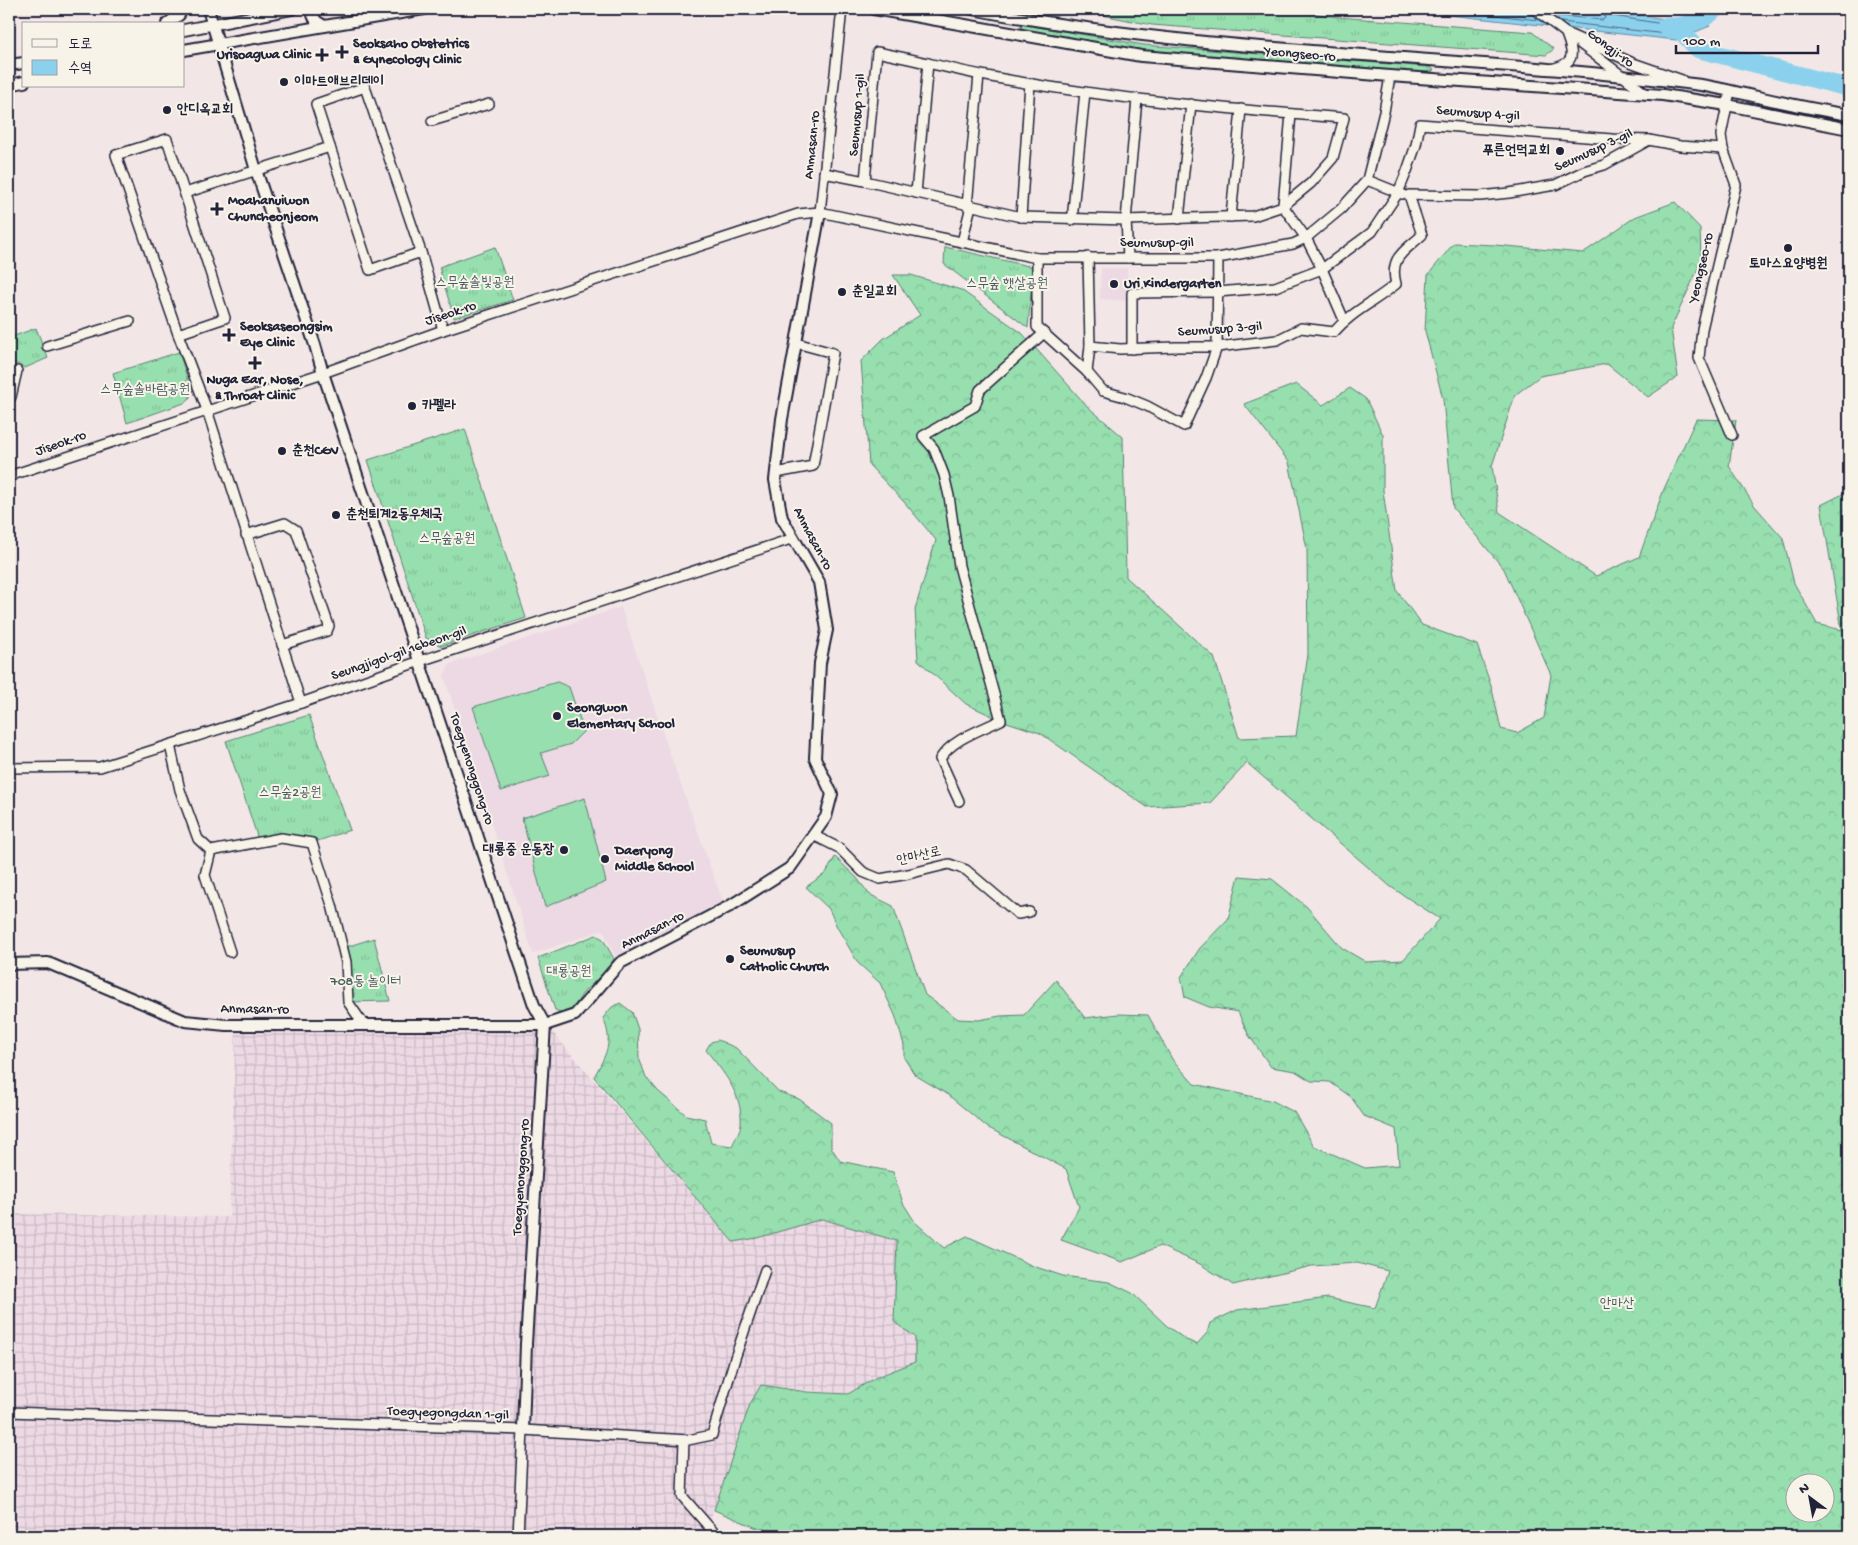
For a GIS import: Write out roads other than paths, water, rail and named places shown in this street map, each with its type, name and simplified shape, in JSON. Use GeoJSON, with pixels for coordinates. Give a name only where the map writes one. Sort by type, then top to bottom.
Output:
{"type":"FeatureCollection","features":[{"type":"Feature","properties":{"kind":"street"},"geometry":{"type":"LineString","coordinates":[[169,22],[182,9]]}},
{"type":"Feature","properties":{"kind":"street","name":"Toegyenonggong-ro"},"geometry":{"type":"LineString","coordinates":[[208,9],[256,170],[323,373],[534,1005],[545,1025],[526,1334],[518,1536]]}},
{"type":"Feature","properties":{"kind":"street"},"geometry":{"type":"LineString","coordinates":[[185,49],[214,34],[284,9]]}},
{"type":"Feature","properties":{"kind":"street"},"geometry":{"type":"LineString","coordinates":[[316,9],[313,15],[316,21],[324,26]]}},
{"type":"Feature","properties":{"kind":"street"},"geometry":{"type":"LineString","coordinates":[[185,30],[214,34],[324,26],[424,9]]}},
{"type":"Feature","properties":{"kind":"street","name":"Anmasan-ro"},"geometry":{"type":"LineString","coordinates":[[9,964],[48,963],[185,1021],[226,1025],[545,1025],[575,1015],[620,963],[730,906],[790,868],[826,816],[832,794],[815,758],[820,663],[827,630],[818,582],[782,518],[775,480],[782,419],[820,212],[842,9]]}},
{"type":"Feature","properties":{"kind":"street","name":"Yeongseo-ro"},"geometry":{"type":"LineString","coordinates":[[874,9],[902,11],[1141,56],[1390,76],[1645,93],[1727,104],[1849,129]]}},
{"type":"Feature","properties":{"kind":"street","name":"Yeongseo-ro"},"geometry":{"type":"LineString","coordinates":[[972,9],[1120,33],[1181,40],[1550,69],[1696,85],[1849,115]]}},
{"type":"Feature","properties":{"kind":"street","name":"Gongji-ro"},"geometry":{"type":"LineString","coordinates":[[1534,9],[1645,93]]}},
{"type":"Feature","properties":{"kind":"street"},"geometry":{"type":"LineString","coordinates":[[1550,69],[1568,62],[1577,43],[1696,85]]}},
{"type":"Feature","properties":{"kind":"street","name":"Seumusup 1-gil"},"geometry":{"type":"LineString","coordinates":[[877,52],[979,75],[1138,99],[1344,118],[1333,158],[1311,183],[1283,206],[1253,216],[1126,220],[1072,220],[1021,217],[865,181],[877,52]]}},
{"type":"Feature","properties":{"kind":"street"},"geometry":{"type":"LineString","coordinates":[[9,65],[22,63]]}},
{"type":"Feature","properties":{"kind":"street"},"geometry":{"type":"LineString","coordinates":[[916,193],[928,63]]}},
{"type":"Feature","properties":{"kind":"street"},"geometry":{"type":"LineString","coordinates":[[962,242],[969,206],[979,75]]}},
{"type":"Feature","properties":{"kind":"street","name":"Seumusup-gil"},"geometry":{"type":"LineString","coordinates":[[820,212],[1037,258],[1218,258],[1293,244],[1306,238],[1341,209],[1367,180],[1384,112],[1390,76]]}},
{"type":"Feature","properties":{"kind":"street"},"geometry":{"type":"LineString","coordinates":[[9,85],[22,82]]}},
{"type":"Feature","properties":{"kind":"street"},"geometry":{"type":"LineString","coordinates":[[1021,217],[1030,83]]}},
{"type":"Feature","properties":{"kind":"street"},"geometry":{"type":"LineString","coordinates":[[421,252],[370,270],[316,104],[365,87],[421,252],[444,330]]}},
{"type":"Feature","properties":{"kind":"street","name":"Yeongseo-ro"},"geometry":{"type":"LineString","coordinates":[[1730,91],[1721,135],[1723,149],[1736,185],[1702,329],[1699,358],[1732,435]]}},
{"type":"Feature","properties":{"kind":"street"},"geometry":{"type":"LineString","coordinates":[[1072,220],[1085,92]]}},
{"type":"Feature","properties":{"kind":"street"},"geometry":{"type":"LineString","coordinates":[[1128,258],[1126,220],[1138,99]]}},
{"type":"Feature","properties":{"kind":"street"},"geometry":{"type":"LineString","coordinates":[[432,121],[489,104]]}},
{"type":"Feature","properties":{"kind":"street"},"geometry":{"type":"LineString","coordinates":[[1179,219],[1191,104]]}},
{"type":"Feature","properties":{"kind":"street"},"geometry":{"type":"LineString","coordinates":[[1231,218],[1241,109]]}},
{"type":"Feature","properties":{"kind":"street"},"geometry":{"type":"LineString","coordinates":[[1291,114],[1283,206],[1306,238],[1344,320]]}},
{"type":"Feature","properties":{"kind":"street","name":"Seumusup 4-gil"},"geometry":{"type":"LineString","coordinates":[[1132,348],[1132,293],[1218,292],[1275,288],[1322,269],[1372,232],[1398,193],[1416,145],[1420,124],[1612,139],[1650,140],[1680,146],[1723,149]]}},
{"type":"Feature","properties":{"kind":"street"},"geometry":{"type":"LineString","coordinates":[[178,334],[225,318],[167,139],[116,155],[178,334],[207,410],[301,703]]}},
{"type":"Feature","properties":{"kind":"street","name":"Seumusup 3-gil"},"geometry":{"type":"LineString","coordinates":[[1090,346],[1120,349],[1217,347],[1277,340],[1301,328],[1334,332],[1344,320],[1383,295],[1396,284],[1393,273],[1395,262],[1422,235],[1409,195],[1480,196],[1555,185],[1584,171],[1604,165],[1650,140]]}},
{"type":"Feature","properties":{"kind":"street"},"geometry":{"type":"LineString","coordinates":[[185,193],[330,146]]}},
{"type":"Feature","properties":{"kind":"street"},"geometry":{"type":"LineString","coordinates":[[824,172],[865,181]]}},
{"type":"Feature","properties":{"kind":"street"},"geometry":{"type":"LineString","coordinates":[[1367,180],[1398,193],[1409,195]]}},
{"type":"Feature","properties":{"kind":"street","name":"Jiseok-ro"},"geometry":{"type":"LineString","coordinates":[[9,476],[798,214],[820,212]]}},
{"type":"Feature","properties":{"kind":"street"},"geometry":{"type":"LineString","coordinates":[[1087,372],[1090,346],[1088,257]]}},
{"type":"Feature","properties":{"kind":"street"},"geometry":{"type":"LineString","coordinates":[[1037,258],[1037,327],[1087,372],[1103,391],[1125,396],[1184,426],[1206,378],[1217,347],[1218,258]]}},
{"type":"Feature","properties":{"kind":"street"},"geometry":{"type":"LineString","coordinates":[[47,346],[130,321]]}},
{"type":"Feature","properties":{"kind":"street"},"geometry":{"type":"LineString","coordinates":[[959,801],[940,759],[945,752],[960,740],[1001,720],[959,566],[949,496],[944,475],[934,449],[922,436],[975,406],[980,390],[1044,333]]}},
{"type":"Feature","properties":{"kind":"street"},"geometry":{"type":"LineString","coordinates":[[776,473],[813,466],[833,353],[796,343]]}},
{"type":"Feature","properties":{"kind":"street"},"geometry":{"type":"LineString","coordinates":[[9,398],[11,397],[17,371]]}},
{"type":"Feature","properties":{"kind":"street"},"geometry":{"type":"LineString","coordinates":[[246,535],[285,523],[296,530],[329,626],[327,631],[282,646]]}},
{"type":"Feature","properties":{"kind":"street","name":"Seungjigol-gil 16beon-gil"},"geometry":{"type":"LineString","coordinates":[[9,768],[100,767],[301,703],[420,661],[794,538]]}},
{"type":"Feature","properties":{"kind":"street"},"geometry":{"type":"LineString","coordinates":[[170,745],[180,790],[198,839],[211,851]]}},
{"type":"Feature","properties":{"kind":"street","name":"안마산로"},"geometry":{"type":"LineString","coordinates":[[813,835],[839,848],[863,872],[880,879],[949,864],[966,870],[1018,914],[1029,912]]}},
{"type":"Feature","properties":{"kind":"street"},"geometry":{"type":"LineString","coordinates":[[211,851],[281,838],[312,843],[332,905],[346,962],[348,1002],[364,1025]]}},
{"type":"Feature","properties":{"kind":"street"},"geometry":{"type":"LineString","coordinates":[[211,851],[205,875],[230,952]]}},
{"type":"Feature","properties":{"kind":"street","name":"Toegyegongdan 1-gil"},"geometry":{"type":"LineString","coordinates":[[9,1412],[523,1430],[684,1440],[712,1435],[735,1358],[765,1270]]}},
{"type":"Feature","properties":{"kind":"street"},"geometry":{"type":"LineString","coordinates":[[684,1440],[682,1496],[717,1536]]}},
{"type":"Feature","properties":{"kind":"water"},"geometry":{"type":"Polygon","coordinates":[[[1394,9],[1600,9],[1710,26],[1676,40],[1394,9]]]}},
{"type":"Feature","properties":{"kind":"waterway"},"geometry":{"type":"LineString","coordinates":[[1666,26],[1692,23],[1705,17],[1715,9]]}},
{"type":"Feature","properties":{"kind":"waterway"},"geometry":{"type":"LineString","coordinates":[[1677,27],[1698,49],[1849,88]]}},
{"type":"Feature","properties":{"kind":"place","name":"Seoksaho Obstetrics & Gynecology Clinic"},"geometry":{"type":"Point","coordinates":[342,52]}},
{"type":"Feature","properties":{"kind":"place","name":"Urisoagwa Clinic"},"geometry":{"type":"Point","coordinates":[322,55]}},
{"type":"Feature","properties":{"kind":"place","name":"이마트애브리데이"},"geometry":{"type":"Point","coordinates":[284,82]}},
{"type":"Feature","properties":{"kind":"place","name":"안디옥교회"},"geometry":{"type":"Point","coordinates":[167,110]}},
{"type":"Feature","properties":{"kind":"place","name":"푸른언덕교회"},"geometry":{"type":"Point","coordinates":[1560,151]}},
{"type":"Feature","properties":{"kind":"place","name":"Moahanuiwon Chuncheonjeom"},"geometry":{"type":"Point","coordinates":[217,209]}},
{"type":"Feature","properties":{"kind":"place","name":"토마스요양병원"},"geometry":{"type":"Point","coordinates":[1788,248]}},
{"type":"Feature","properties":{"kind":"place","name":"Uri Kindergarten"},"geometry":{"type":"Point","coordinates":[1114,284]}},
{"type":"Feature","properties":{"kind":"place","name":"춘일교회"},"geometry":{"type":"Point","coordinates":[842,292]}},
{"type":"Feature","properties":{"kind":"place","name":"Seoksaseongsim Eye Clinic"},"geometry":{"type":"Point","coordinates":[229,335]}},
{"type":"Feature","properties":{"kind":"place","name":"Nuga Ear, Nose, & Throat Clinic"},"geometry":{"type":"Point","coordinates":[255,363]}},
{"type":"Feature","properties":{"kind":"place","name":"카펠라"},"geometry":{"type":"Point","coordinates":[412,406]}},
{"type":"Feature","properties":{"kind":"place","name":"춘천CGV"},"geometry":{"type":"Point","coordinates":[282,451]}},
{"type":"Feature","properties":{"kind":"place","name":"춘천퇴계2동우체국"},"geometry":{"type":"Point","coordinates":[336,515]}},
{"type":"Feature","properties":{"kind":"place","name":"Seongwon Elementary School"},"geometry":{"type":"Point","coordinates":[557,716]}},
{"type":"Feature","properties":{"kind":"place","name":"대룡중 운동장"},"geometry":{"type":"Point","coordinates":[564,850]}},
{"type":"Feature","properties":{"kind":"place","name":"Daeryong Middle School"},"geometry":{"type":"Point","coordinates":[605,859]}},
{"type":"Feature","properties":{"kind":"place","name":"Seumusup Catholic Church"},"geometry":{"type":"Point","coordinates":[730,959]}},
{"type":"Feature","properties":{"kind":"park label","name":"스무숲솔빛공원"},"geometry":{"type":"Point","coordinates":[475,283]}},
{"type":"Feature","properties":{"kind":"park label","name":"스무숲 햇살공원"},"geometry":{"type":"Point","coordinates":[1007,284]}},
{"type":"Feature","properties":{"kind":"park label","name":"스무숲솔바람공원"},"geometry":{"type":"Point","coordinates":[145,390]}},
{"type":"Feature","properties":{"kind":"park label","name":"스무숲공원"},"geometry":{"type":"Point","coordinates":[447,539]}},
{"type":"Feature","properties":{"kind":"park label","name":"스무숲2공원"},"geometry":{"type":"Point","coordinates":[290,793]}},
{"type":"Feature","properties":{"kind":"park label","name":"대룡공원"},"geometry":{"type":"Point","coordinates":[569,972]}},
{"type":"Feature","properties":{"kind":"park label","name":"708동 놀이터"},"geometry":{"type":"Point","coordinates":[366,982]}},
{"type":"Feature","properties":{"kind":"park label","name":"안마산"},"geometry":{"type":"Point","coordinates":[1617,1304]}}]}
